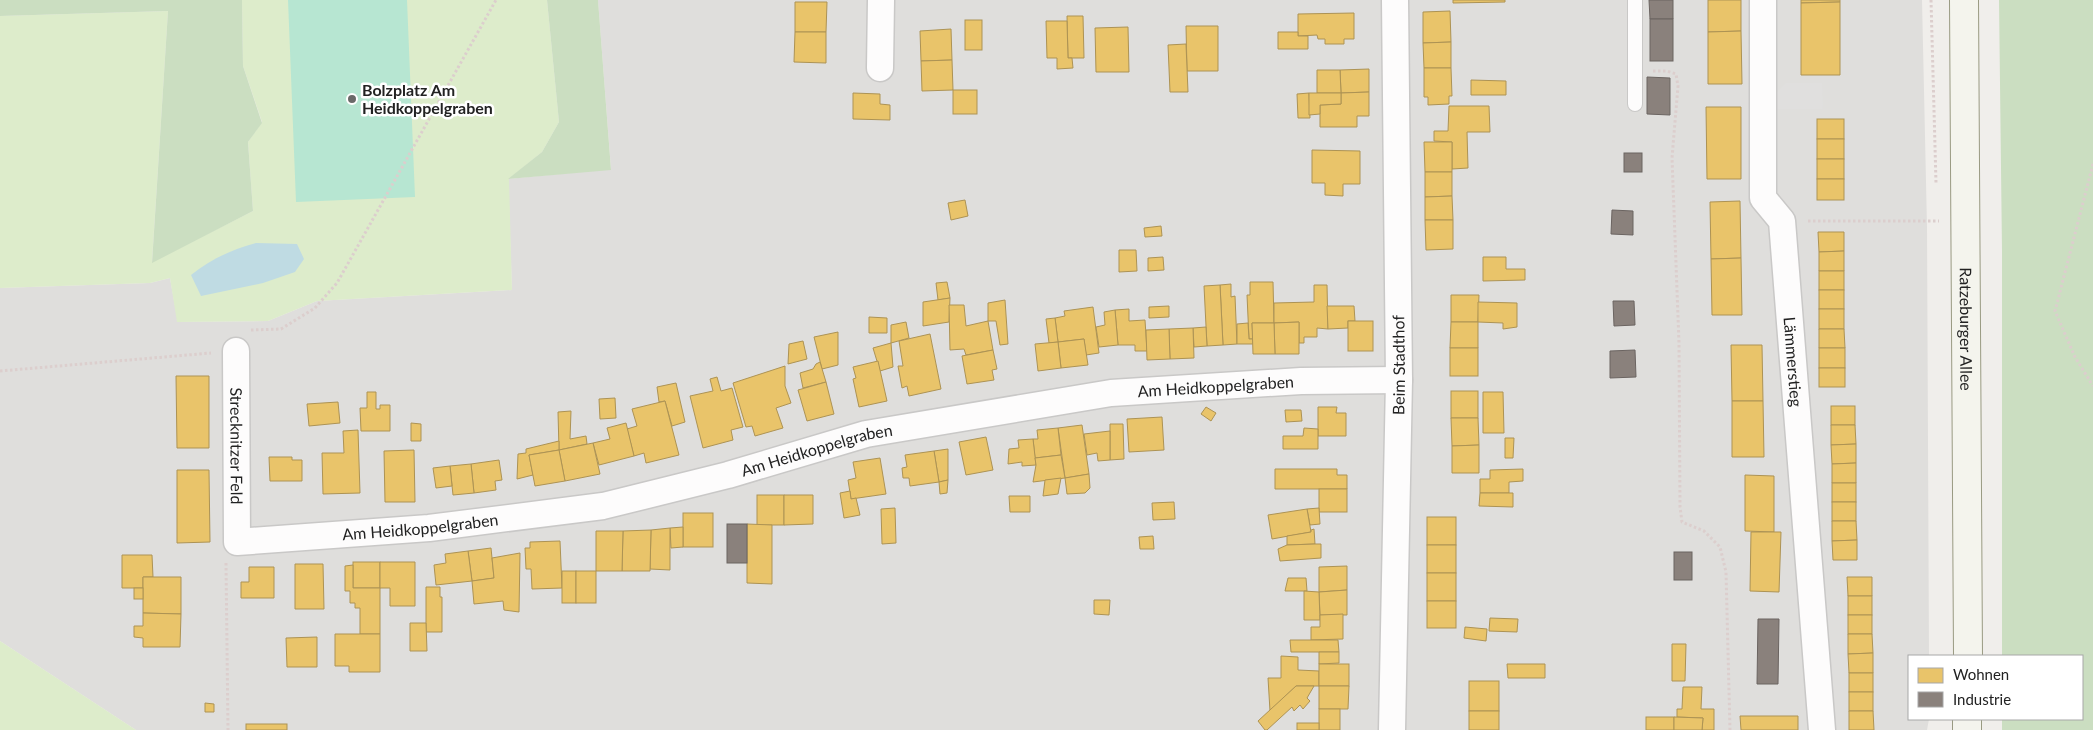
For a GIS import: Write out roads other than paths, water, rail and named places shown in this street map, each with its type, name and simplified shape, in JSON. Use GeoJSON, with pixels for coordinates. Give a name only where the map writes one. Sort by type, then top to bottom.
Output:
{"type":"FeatureCollection","features":[{"type":"Feature","properties":{"kind":"main road","name":"Ratzeburger Allee"},"geometry":{"type":"LineString","coordinates":[[1964,0],[1968,655]]}},
{"type":"Feature","properties":{"kind":"street"},"geometry":{"type":"LineString","coordinates":[[880,68],[881,0]]}},
{"type":"Feature","properties":{"kind":"street","name":"Beim Stadthof"},"geometry":{"type":"LineString","coordinates":[[1392,730],[1399,380],[1395,0]]}},
{"type":"Feature","properties":{"kind":"street","name":"Lämmerstieg"},"geometry":{"type":"LineString","coordinates":[[1763,0],[1763,198],[1782,221],[1822,730]]}},
{"type":"Feature","properties":{"kind":"street","name":"Strecknitzer Feld"},"geometry":{"type":"LineString","coordinates":[[236,351],[237,542]]}},
{"type":"Feature","properties":{"kind":"street","name":"Am Heidkoppelgraben"},"geometry":{"type":"LineString","coordinates":[[237,542],[429,528],[603,506],[728,475],[866,434],[1111,393],[1301,380],[1399,380]]}},
{"type":"Feature","properties":{"kind":"lane"},"geometry":{"type":"LineString","coordinates":[[1635,0],[1635,104]]}},
{"type":"Feature","properties":{"kind":"water"},"geometry":{"type":"Polygon","coordinates":[[[256,243],[297,244],[304,259],[295,272],[263,283],[201,296],[191,275],[206,264],[222,256],[256,243]]]}},
{"type":"Feature","properties":{"kind":"place","name":"Bolzplatz Am Heidkoppelgraben"},"geometry":{"type":"Point","coordinates":[352,99]}}]}
